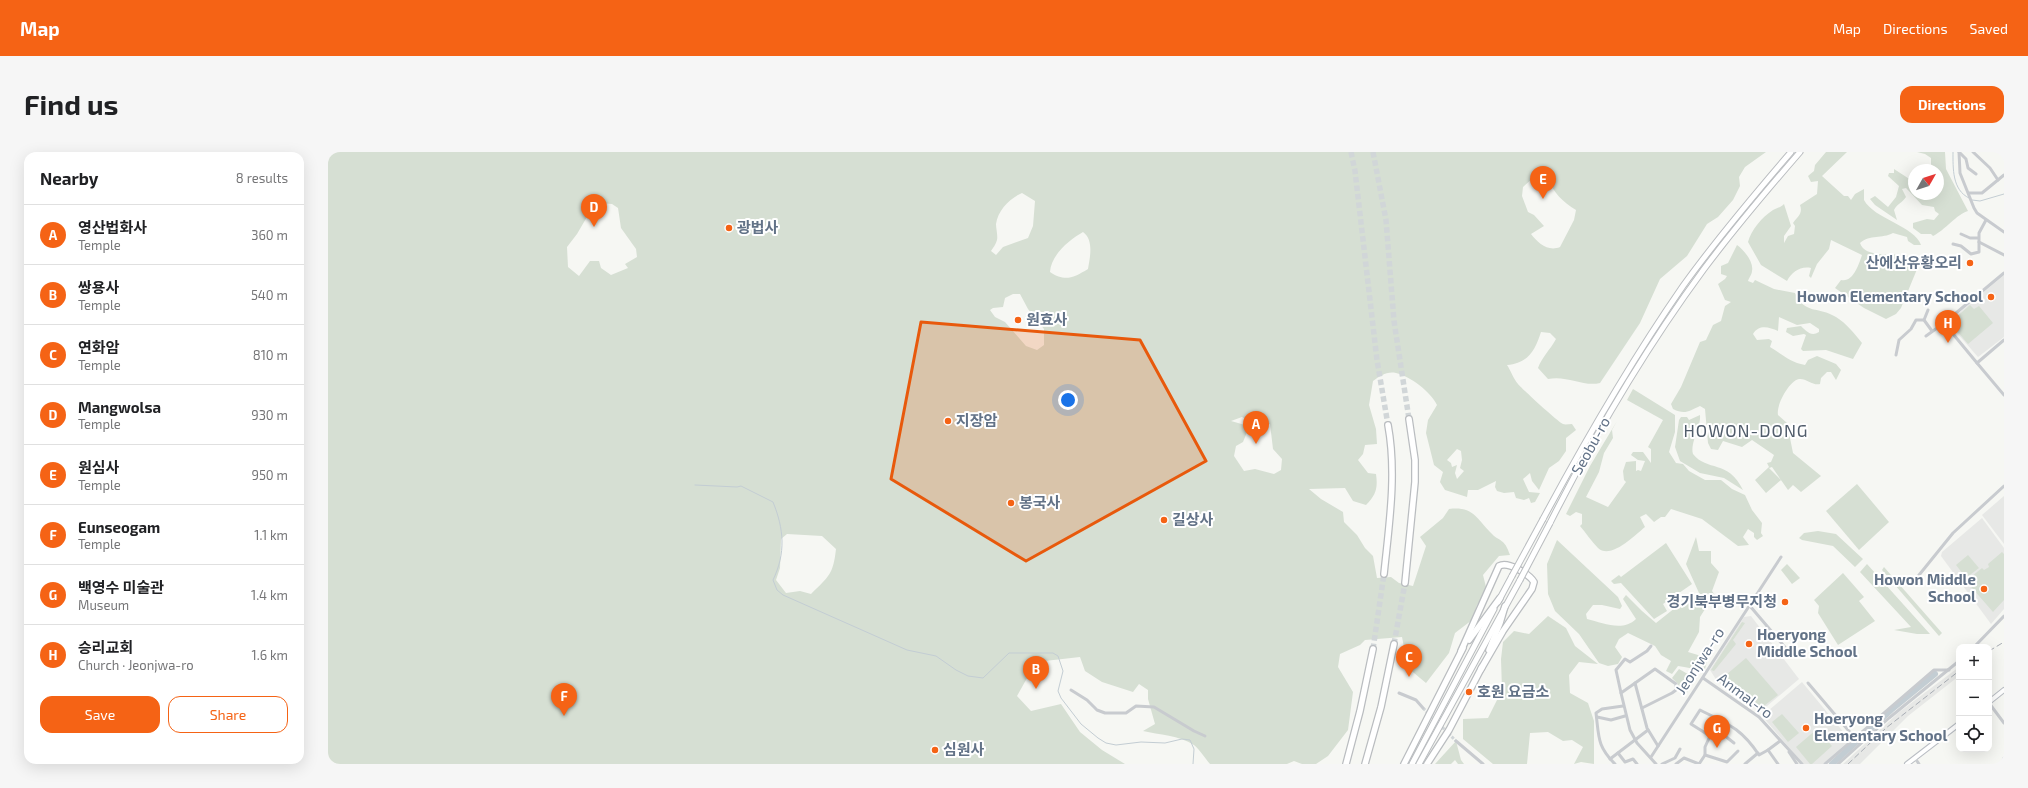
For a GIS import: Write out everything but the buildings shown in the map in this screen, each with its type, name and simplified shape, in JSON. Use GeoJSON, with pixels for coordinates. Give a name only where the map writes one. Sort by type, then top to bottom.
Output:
{"type":"FeatureCollection","features":[{"type":"Feature","properties":{"kind":"highway","name":"Seobu-ro"},"geometry":{"type":"LineString","coordinates":[[1412,764],[1500,598],[1592,430],[1659,321],[1704,258],[1791,152]]}},
{"type":"Feature","properties":{"kind":"highway","name":"Seobu-ro"},"geometry":{"type":"LineString","coordinates":[[1419,764],[1520,580],[1587,450],[1664,326],[1705,268],[1800,152]]}},
{"type":"Feature","properties":{"kind":"highway"},"geometry":{"type":"LineString","coordinates":[[1405,583],[1413,506],[1415,460],[1409,419]]}},
{"type":"Feature","properties":{"kind":"highway"},"geometry":{"type":"LineString","coordinates":[[1384,574],[1390,511],[1392,456],[1388,424]]}},
{"type":"Feature","properties":{"kind":"highway"},"geometry":{"type":"LineString","coordinates":[[1404,764],[1461,651],[1499,566],[1508,565],[1531,578],[1534,584],[1531,591],[1503,631],[1449,730],[1427,764]]}},
{"type":"Feature","properties":{"kind":"highway"},"geometry":{"type":"LineString","coordinates":[[1461,651],[1500,598]]}},
{"type":"Feature","properties":{"kind":"highway"},"geometry":{"type":"LineString","coordinates":[[1481,669],[1500,623],[1505,606]]}},
{"type":"Feature","properties":{"kind":"highway"},"geometry":{"type":"LineString","coordinates":[[1365,764],[1381,707],[1394,644]]}},
{"type":"Feature","properties":{"kind":"highway"},"geometry":{"type":"LineString","coordinates":[[1346,764],[1362,704],[1373,649]]}},
{"type":"Feature","properties":{"kind":"highway"},"geometry":{"type":"LineString","coordinates":[[1342,764],[1352,744]]}},
{"type":"Feature","properties":{"kind":"main road"},"geometry":{"type":"LineString","coordinates":[[1992,700],[2004,690]]}},
{"type":"Feature","properties":{"kind":"main road"},"geometry":{"type":"LineString","coordinates":[[1907,764],[1956,726]]}},
{"type":"Feature","properties":{"kind":"street"},"geometry":{"type":"LineString","coordinates":[[1959,152],[1966,159],[1968,168],[1976,174]]}},
{"type":"Feature","properties":{"kind":"street"},"geometry":{"type":"LineString","coordinates":[[1959,152],[1960,173],[1977,213],[2004,232]]}},
{"type":"Feature","properties":{"kind":"street"},"geometry":{"type":"LineString","coordinates":[[1974,152],[1990,168],[1998,180]]}},
{"type":"Feature","properties":{"kind":"street"},"geometry":{"type":"LineString","coordinates":[[1969,193],[1982,194],[2004,175]]}},
{"type":"Feature","properties":{"kind":"street"},"geometry":{"type":"LineString","coordinates":[[1953,244],[1961,246],[1971,254],[1979,252],[1978,238],[1981,228],[1986,220]]}},
{"type":"Feature","properties":{"kind":"street"},"geometry":{"type":"LineString","coordinates":[[1960,234],[1970,238],[1978,238]]}},
{"type":"Feature","properties":{"kind":"street"},"geometry":{"type":"LineString","coordinates":[[1979,242],[2004,255]]}},
{"type":"Feature","properties":{"kind":"street"},"geometry":{"type":"LineString","coordinates":[[1926,336],[2004,273]]}},
{"type":"Feature","properties":{"kind":"street"},"geometry":{"type":"LineString","coordinates":[[1924,320],[1928,310]]}},
{"type":"Feature","properties":{"kind":"street"},"geometry":{"type":"LineString","coordinates":[[1896,355],[1899,340],[1911,329],[1916,320],[1924,320]]}},
{"type":"Feature","properties":{"kind":"street"},"geometry":{"type":"LineString","coordinates":[[1924,320],[1932,331]]}},
{"type":"Feature","properties":{"kind":"street"},"geometry":{"type":"LineString","coordinates":[[1944,323],[2004,395]]}},
{"type":"Feature","properties":{"kind":"street"},"geometry":{"type":"LineString","coordinates":[[1977,363],[2004,340]]}},
{"type":"Feature","properties":{"kind":"street"},"geometry":{"type":"LineString","coordinates":[[1915,580],[1953,533],[2004,486]]}},
{"type":"Feature","properties":{"kind":"street","name":"Jeonjwa-ro"},"geometry":{"type":"LineString","coordinates":[[1651,757],[1781,557]]}},
{"type":"Feature","properties":{"kind":"street"},"geometry":{"type":"LineString","coordinates":[[1750,606],[1789,652]]}},
{"type":"Feature","properties":{"kind":"street"},"geometry":{"type":"LineString","coordinates":[[1977,644],[2004,616]]}},
{"type":"Feature","properties":{"kind":"street"},"geometry":{"type":"LineString","coordinates":[[1651,646],[1647,651],[1630,662],[1625,659],[1616,670],[1628,726],[1635,739],[1651,757],[1655,764]]}},
{"type":"Feature","properties":{"kind":"street"},"geometry":{"type":"LineString","coordinates":[[1838,764],[1889,718],[1956,663]]}},
{"type":"Feature","properties":{"kind":"street"},"geometry":{"type":"LineString","coordinates":[[1622,694],[1655,669],[1673,681],[1677,687],[1672,693],[1642,708]]}},
{"type":"Feature","properties":{"kind":"street"},"geometry":{"type":"LineString","coordinates":[[1825,764],[1934,670],[1949,670]]}},
{"type":"Feature","properties":{"kind":"street","name":"Anmal-ro"},"geometry":{"type":"LineString","coordinates":[[1703,678],[1759,717],[1802,764]]}},
{"type":"Feature","properties":{"kind":"street"},"geometry":{"type":"LineString","coordinates":[[1635,683],[1648,730],[1658,746]]}},
{"type":"Feature","properties":{"kind":"street"},"geometry":{"type":"LineString","coordinates":[[1808,683],[1860,744]]}},
{"type":"Feature","properties":{"kind":"street"},"geometry":{"type":"LineString","coordinates":[[1071,690],[1087,700],[1097,710],[1105,713],[1126,713],[1136,706],[1154,707],[1205,736]]}},
{"type":"Feature","properties":{"kind":"street"},"geometry":{"type":"LineString","coordinates":[[1399,693],[1416,700],[1423,708]]}},
{"type":"Feature","properties":{"kind":"street"},"geometry":{"type":"LineString","coordinates":[[1615,764],[1602,749],[1597,717],[1598,710],[1623,706]]}},
{"type":"Feature","properties":{"kind":"street"},"geometry":{"type":"LineString","coordinates":[[1992,706],[2004,723]]}},
{"type":"Feature","properties":{"kind":"street"},"geometry":{"type":"LineString","coordinates":[[1710,736],[1691,724],[1700,710],[1738,730],[1748,738],[1758,753]]}},
{"type":"Feature","properties":{"kind":"street"},"geometry":{"type":"LineString","coordinates":[[1884,712],[1889,718]]}},
{"type":"Feature","properties":{"kind":"street"},"geometry":{"type":"LineString","coordinates":[[1597,717],[1611,720],[1625,716]]}},
{"type":"Feature","properties":{"kind":"street"},"geometry":{"type":"LineString","coordinates":[[1676,764],[1684,758],[1699,764],[1705,755],[1705,747],[1715,728],[1734,743]]}},
{"type":"Feature","properties":{"kind":"street"},"geometry":{"type":"LineString","coordinates":[[1610,759],[1648,730]]}},
{"type":"Feature","properties":{"kind":"street"},"geometry":{"type":"LineString","coordinates":[[1456,741],[1483,764]]}},
{"type":"Feature","properties":{"kind":"street"},"geometry":{"type":"LineString","coordinates":[[1745,764],[1758,753],[1759,755],[1780,741]]}},
{"type":"Feature","properties":{"kind":"street"},"geometry":{"type":"LineString","coordinates":[[1662,764],[1675,758],[1680,749]]}},
{"type":"Feature","properties":{"kind":"street"},"geometry":{"type":"LineString","coordinates":[[1768,750],[1778,764]]}},
{"type":"Feature","properties":{"kind":"street","name":"Anmal-ro"},"geometry":{"type":"LineString","coordinates":[[1788,750],[1798,764]]}},
{"type":"Feature","properties":{"kind":"street"},"geometry":{"type":"LineString","coordinates":[[1705,755],[1719,762],[1727,762],[1738,751]]}},
{"type":"Feature","properties":{"kind":"street"},"geometry":{"type":"LineString","coordinates":[[1618,753],[1625,762],[1633,759],[1636,764]]}},
{"type":"Feature","properties":{"kind":"street"},"geometry":{"type":"LineString","coordinates":[[1914,758],[1919,764]]}},
{"type":"Feature","properties":{"kind":"street"},"geometry":{"type":"LineString","coordinates":[[2002,764],[2004,758]]}},
{"type":"Feature","properties":{"kind":"highlighted area"},"geometry":{"type":"Polygon","coordinates":[[[921,322],[1140,340],[1206,461],[1026,561],[891,479],[921,322]]]}},
{"type":"Feature","properties":{"kind":"shaded area"},"geometry":{"type":"Polygon","coordinates":[[[328,152],[1766,152],[1745,167],[1739,177],[1740,186],[1733,200],[1718,217],[1707,224],[1687,256],[1660,279],[1640,323],[1600,383],[1587,384],[1562,378],[1548,379],[1538,368],[1556,339],[1550,333],[1541,332],[1530,355],[1520,362],[1507,365],[1520,387],[1560,422],[1564,424],[1572,424],[1576,430],[1566,438],[1566,451],[1559,461],[1549,468],[1539,490],[1532,481],[1530,473],[1523,479],[1529,492],[1540,493],[1535,502],[1531,503],[1529,498],[1524,500],[1516,498],[1514,492],[1504,493],[1497,491],[1495,487],[1496,481],[1478,490],[1468,490],[1467,497],[1445,490],[1440,482],[1443,472],[1434,465],[1426,433],[1428,420],[1437,405],[1434,400],[1420,385],[1407,377],[1396,373],[1387,373],[1373,381],[1369,405],[1376,429],[1377,444],[1365,445],[1363,454],[1358,460],[1368,473],[1376,474],[1376,491],[1372,498],[1366,505],[1353,501],[1345,488],[1309,489],[1321,499],[1343,512],[1344,522],[1357,535],[1365,548],[1373,556],[1377,578],[1391,577],[1399,583],[1413,586],[1426,546],[1420,537],[1443,518],[1449,509],[1463,509],[1477,517],[1493,535],[1506,545],[1510,555],[1499,556],[1483,575],[1487,591],[1477,605],[1472,620],[1455,633],[1449,653],[1426,683],[1408,668],[1402,637],[1365,640],[1360,645],[1340,654],[1338,667],[1353,692],[1348,730],[1328,756],[1316,764],[1302,764],[1294,761],[1287,764],[1210,764],[1194,745],[1182,739],[1143,731],[1155,724],[1148,699],[1148,690],[1139,684],[1133,692],[1102,682],[1085,671],[1080,657],[1036,662],[1017,696],[1031,711],[1061,704],[1080,732],[1102,750],[1125,764],[328,764],[328,152]],[[1544,176],[1532,179],[1523,187],[1522,196],[1528,212],[1534,215],[1544,226],[1531,234],[1544,246],[1551,248],[1560,247],[1574,220],[1576,210],[1559,197],[1553,189],[1549,179],[1544,176]],[[1022,193],[1005,205],[997,219],[997,240],[991,251],[996,255],[1003,247],[1028,238],[1033,226],[1035,201],[1022,193]],[[600,203],[591,210],[577,234],[567,247],[568,267],[579,276],[590,261],[599,261],[601,268],[611,275],[628,268],[625,264],[637,257],[636,249],[621,228],[618,208],[612,204],[600,203]],[[1083,232],[1072,239],[1057,254],[1051,266],[1050,272],[1060,277],[1073,277],[1088,269],[1090,259],[1089,239],[1083,232]],[[1013,294],[1005,298],[1003,307],[993,308],[990,310],[995,317],[1005,322],[1026,346],[1037,350],[1044,345],[1044,329],[1028,309],[1020,294],[1013,294]],[[1242,417],[1231,421],[1245,425],[1247,432],[1243,442],[1236,446],[1234,456],[1244,471],[1255,469],[1274,474],[1281,470],[1282,459],[1273,449],[1270,424],[1262,427],[1242,417]],[[1457,449],[1447,460],[1451,463],[1452,467],[1457,465],[1455,473],[1457,479],[1464,471],[1460,468],[1462,460],[1461,451],[1457,449]],[[787,534],[781,539],[780,568],[776,580],[786,593],[800,591],[811,594],[832,570],[836,549],[822,536],[787,534]]]}},
{"type":"Feature","properties":{"kind":"shaded area"},"geometry":{"type":"Polygon","coordinates":[[[1826,152],[1847,152],[1822,176],[1844,196],[1848,196],[1851,200],[1855,194],[1864,189],[1864,200],[1869,207],[1885,218],[1903,227],[1917,238],[1921,245],[1914,245],[1908,241],[1907,237],[1893,233],[1885,236],[1868,238],[1860,243],[1863,248],[1876,254],[1900,255],[1913,258],[1911,263],[1912,270],[1919,261],[1920,262],[1901,308],[1896,314],[1886,319],[1864,308],[1835,288],[1841,280],[1849,279],[1852,276],[1862,255],[1831,240],[1829,249],[1817,264],[1811,278],[1809,276],[1811,268],[1803,268],[1794,272],[1787,281],[1761,265],[1748,242],[1754,228],[1761,220],[1773,210],[1784,204],[1791,226],[1784,236],[1784,243],[1788,236],[1794,234],[1795,226],[1793,223],[1800,213],[1800,205],[1817,194],[1818,181],[1811,182],[1808,176],[1814,171],[1815,165],[1826,152]]]}},
{"type":"Feature","properties":{"kind":"shaded area"},"geometry":{"type":"Polygon","coordinates":[[[1917,152],[1945,152],[1946,169],[1968,211],[1959,215],[1933,236],[1931,234],[1921,234],[1913,228],[1913,223],[1927,219],[1934,220],[1939,214],[1935,211],[1934,207],[1922,205],[1917,200],[1944,200],[1944,164],[1931,164],[1931,158],[1925,154],[1917,152]]]}},
{"type":"Feature","properties":{"kind":"shaded area"},"geometry":{"type":"Polygon","coordinates":[[[1894,169],[1908,178],[1908,190],[1906,188],[1902,189],[1906,197],[1894,210],[1897,220],[1875,205],[1870,199],[1875,196],[1888,207],[1896,197],[1899,186],[1888,176],[1889,173],[1894,173],[1894,169]]]}},
{"type":"Feature","properties":{"kind":"shaded area"},"geometry":{"type":"Polygon","coordinates":[[[1737,245],[1743,250],[1750,260],[1752,272],[1748,281],[1753,283],[1755,280],[1774,289],[1795,293],[1799,300],[1808,307],[1836,317],[1850,329],[1862,343],[1853,359],[1826,350],[1803,351],[1801,349],[1806,335],[1793,336],[1786,332],[1787,328],[1801,326],[1811,334],[1819,332],[1819,329],[1810,323],[1797,325],[1779,317],[1778,331],[1764,327],[1758,329],[1753,334],[1757,340],[1769,339],[1772,341],[1770,347],[1795,362],[1805,365],[1808,360],[1817,356],[1836,364],[1841,370],[1836,380],[1831,372],[1827,372],[1821,378],[1820,384],[1815,384],[1802,379],[1795,381],[1787,389],[1779,405],[1778,415],[1787,423],[1793,453],[1821,476],[1801,492],[1793,485],[1788,490],[1772,467],[1769,468],[1781,480],[1766,493],[1755,480],[1769,467],[1767,463],[1771,462],[1774,455],[1752,440],[1742,447],[1723,441],[1718,450],[1711,449],[1708,443],[1705,409],[1700,406],[1687,412],[1681,412],[1673,409],[1671,404],[1681,387],[1700,342],[1706,340],[1713,325],[1721,321],[1725,306],[1731,302],[1725,300],[1718,284],[1727,276],[1721,274],[1721,266],[1728,263],[1737,245]]]}},
{"type":"Feature","properties":{"kind":"shaded area","name":"Howon Elementary School"},"geometry":{"type":"Polygon","coordinates":[[[2004,275],[2004,337],[1978,357],[1951,326],[1952,319],[2004,275]]]}},
{"type":"Feature","properties":{"kind":"shaded area"},"geometry":{"type":"Polygon","coordinates":[[[1970,305],[1974,309],[1979,306],[1993,323],[1968,344],[1952,325],[1953,320],[1970,305]]]}},
{"type":"Feature","properties":{"kind":"shaded area"},"geometry":{"type":"Polygon","coordinates":[[[1633,389],[1675,415],[1675,432],[1669,452],[1676,463],[1683,464],[1689,471],[1705,480],[1721,480],[1732,489],[1745,495],[1752,510],[1762,523],[1761,533],[1763,536],[1757,540],[1754,537],[1754,533],[1748,529],[1743,537],[1749,545],[1738,546],[1702,519],[1671,509],[1665,517],[1661,517],[1654,522],[1646,514],[1640,517],[1645,527],[1616,549],[1603,551],[1596,546],[1580,526],[1582,524],[1582,514],[1576,512],[1570,516],[1566,514],[1590,466],[1617,421],[1612,430],[1613,438],[1604,453],[1599,472],[1586,497],[1608,507],[1626,482],[1624,480],[1623,471],[1626,462],[1636,461],[1636,471],[1641,471],[1645,461],[1638,460],[1631,455],[1633,452],[1643,452],[1651,463],[1651,449],[1648,447],[1663,420],[1627,400],[1633,389]]]}},
{"type":"Feature","properties":{"kind":"shaded area"},"geometry":{"type":"Polygon","coordinates":[[[1700,415],[1699,425],[1692,449],[1693,454],[1705,463],[1731,474],[1743,490],[1724,478],[1700,473],[1680,461],[1675,447],[1679,420],[1681,417],[1687,417],[1689,420],[1700,415]]]}},
{"type":"Feature","properties":{"kind":"shaded area"},"geometry":{"type":"Polygon","coordinates":[[[1857,484],[1889,522],[1859,550],[1826,511],[1857,484]]]}},
{"type":"Feature","properties":{"kind":"shaded area"},"geometry":{"type":"Polygon","coordinates":[[[2004,496],[2004,544],[1982,515],[2004,496]]]}},
{"type":"Feature","properties":{"kind":"shaded area","name":"Howon Middle School"},"geometry":{"type":"Polygon","coordinates":[[[1982,518],[2004,548],[2004,609],[1991,624],[1941,556],[1942,552],[1982,518]]]}},
{"type":"Feature","properties":{"kind":"shaded area"},"geometry":{"type":"Polygon","coordinates":[[[1818,531],[1836,534],[1863,559],[1855,567],[1833,546],[1802,540],[1799,538],[1804,533],[1818,531]]]}},
{"type":"Feature","properties":{"kind":"shaded area"},"geometry":{"type":"Polygon","coordinates":[[[1696,537],[1699,551],[1711,551],[1711,563],[1719,572],[1712,591],[1717,598],[1707,606],[1700,617],[1699,632],[1688,652],[1708,658],[1705,669],[1678,666],[1672,674],[1666,671],[1671,661],[1661,655],[1655,646],[1628,633],[1619,639],[1615,647],[1622,657],[1618,664],[1608,666],[1599,663],[1579,634],[1555,611],[1548,594],[1547,564],[1557,540],[1618,597],[1622,606],[1620,609],[1602,605],[1593,605],[1586,614],[1587,619],[1619,626],[1631,623],[1636,619],[1623,599],[1626,595],[1656,623],[1685,600],[1699,593],[1686,564],[1696,537]]]}},
{"type":"Feature","properties":{"kind":"shaded area"},"geometry":{"type":"Polygon","coordinates":[[[1666,543],[1692,584],[1663,604],[1667,611],[1654,619],[1621,583],[1614,584],[1611,581],[1619,575],[1621,577],[1666,543]]]}},
{"type":"Feature","properties":{"kind":"shaded area"},"geometry":{"type":"Polygon","coordinates":[[[2002,552],[2004,554],[2004,600],[1993,612],[1966,581],[1982,568],[1984,570],[1989,567],[1988,564],[2002,552]]]}},
{"type":"Feature","properties":{"kind":"shaded area"},"geometry":{"type":"Polygon","coordinates":[[[1968,555],[1979,568],[1966,578],[1956,565],[1968,555]]]}},
{"type":"Feature","properties":{"kind":"shaded area"},"geometry":{"type":"Polygon","coordinates":[[[1787,564],[1800,578],[1792,584],[1781,570],[1787,564]]]}},
{"type":"Feature","properties":{"kind":"shaded area"},"geometry":{"type":"Polygon","coordinates":[[[1867,564],[1930,634],[1917,634],[1894,630],[1911,627],[1860,572],[1867,564]]]}},
{"type":"Feature","properties":{"kind":"shaded area"},"geometry":{"type":"Polygon","coordinates":[[[1884,567],[1942,633],[1939,636],[1882,570],[1884,567]]]}},
{"type":"Feature","properties":{"kind":"shaded area"},"geometry":{"type":"Polygon","coordinates":[[[1843,573],[1864,597],[1859,601],[1875,621],[1838,645],[1818,613],[1819,606],[1814,600],[1843,573]]]}},
{"type":"Feature","properties":{"kind":"shaded area"},"geometry":{"type":"Polygon","coordinates":[[[1548,616],[1566,628],[1575,646],[1598,664],[1579,662],[1569,675],[1570,693],[1588,703],[1594,721],[1594,764],[1581,762],[1574,764],[1583,747],[1572,740],[1563,741],[1548,732],[1530,733],[1527,764],[1493,764],[1463,739],[1463,719],[1488,718],[1502,690],[1501,659],[1503,642],[1514,631],[1529,634],[1548,616]]]}},
{"type":"Feature","properties":{"kind":"shaded area","name":"Hoeryong Middle School"},"geometry":{"type":"Polygon","coordinates":[[[1751,616],[1799,679],[1760,712],[1717,681],[1710,670],[1744,617],[1751,616]]]}},
{"type":"Feature","properties":{"kind":"shaded area"},"geometry":{"type":"Polygon","coordinates":[[[1742,622],[1745,623],[1733,640],[1736,644],[1714,671],[1711,670],[1742,622]]]}},
{"type":"Feature","properties":{"kind":"shaded area"},"geometry":{"type":"Polygon","coordinates":[[[1746,658],[1778,695],[1760,709],[1720,680],[1746,658]]]}},
{"type":"Feature","properties":{"kind":"shaded area"},"geometry":{"type":"Polygon","coordinates":[[[1679,669],[1693,677],[1694,682],[1686,694],[1678,690],[1678,684],[1672,678],[1679,669]]]}},
{"type":"Feature","properties":{"kind":"shaded area"},"geometry":{"type":"Polygon","coordinates":[[[1956,669],[1956,678],[1908,716],[1860,764],[1843,764],[1898,713],[1956,669]]]}},
{"type":"Feature","properties":{"kind":"shaded area","name":"Hoeryong Elementary School"},"geometry":{"type":"Polygon","coordinates":[[[1802,682],[1850,740],[1823,764],[1803,764],[1762,716],[1802,682]]]}},
{"type":"Feature","properties":{"kind":"shaded area"},"geometry":{"type":"Polygon","coordinates":[[[1782,714],[1799,733],[1788,742],[1772,722],[1782,714]]]}},
{"type":"Feature","properties":{"kind":"shaded area"},"geometry":{"type":"Polygon","coordinates":[[[1817,729],[1832,746],[1812,764],[1810,764],[1796,747],[1817,729]]]}},
{"type":"Feature","properties":{"kind":"shaded area"},"geometry":{"type":"Polygon","coordinates":[[[1456,741],[1461,760],[1464,764],[1458,764],[1455,760],[1451,764],[1435,764],[1456,741]]]}},
{"type":"Feature","properties":{"kind":"waterway"},"geometry":{"type":"LineString","coordinates":[[1953,152],[1956,184],[1959,190],[1969,198]]}},
{"type":"Feature","properties":{"kind":"waterway"},"geometry":{"type":"LineString","coordinates":[[1972,200],[1980,201],[2004,194]]}},
{"type":"Feature","properties":{"kind":"waterway"},"geometry":{"type":"LineString","coordinates":[[695,485],[741,486],[773,502],[777,512],[782,541],[780,560],[773,580],[777,590],[783,595],[907,650],[936,656],[956,670],[968,676],[983,678],[1009,653],[1053,653],[1058,656],[1063,671],[1058,691],[1061,698],[1081,724],[1098,738],[1106,743],[1116,745],[1141,742],[1165,743],[1182,739],[1190,740],[1194,749],[1193,764]]}},
{"type":"Feature","properties":{"kind":"waterway"},"geometry":{"type":"LineString","coordinates":[[1832,764],[1891,710],[1935,674]]}},
{"type":"Feature","properties":{"kind":"tunnel"},"geometry":{"type":"LineString","coordinates":[[1351,152],[1355,171],[1377,360],[1388,425]]}},
{"type":"Feature","properties":{"kind":"tunnel"},"geometry":{"type":"LineString","coordinates":[[1373,152],[1386,220],[1394,321],[1409,419]]}},
{"type":"Feature","properties":{"kind":"tunnel"},"geometry":{"type":"LineString","coordinates":[[1373,649],[1384,574]]}},
{"type":"Feature","properties":{"kind":"tunnel"},"geometry":{"type":"LineString","coordinates":[[1394,644],[1405,583]]}},
{"type":"Feature","properties":{"kind":"tunnel"},"geometry":{"type":"LineString","coordinates":[[1423,708],[1456,741]]}},
{"type":"Feature","properties":{"kind":"railway"},"geometry":{"type":"LineString","coordinates":[[1992,649],[2004,642]]}},
{"type":"Feature","properties":{"kind":"railway"},"geometry":{"type":"LineString","coordinates":[[1848,764],[1886,728],[1956,673]]}},
{"type":"Feature","properties":{"kind":"place","name":"원심사"},"geometry":{"type":"Point","coordinates":[1543,199]}},
{"type":"Feature","properties":{"kind":"place","name":"Mangwolsa"},"geometry":{"type":"Point","coordinates":[594,227]}},
{"type":"Feature","properties":{"kind":"place","name":"광법사"},"geometry":{"type":"Point","coordinates":[729,228]}},
{"type":"Feature","properties":{"kind":"place","name":"산에산유황오리"},"geometry":{"type":"Point","coordinates":[1970,263]}},
{"type":"Feature","properties":{"kind":"place","name":"Howon Elementary School"},"geometry":{"type":"Point","coordinates":[1991,297]}},
{"type":"Feature","properties":{"kind":"place","name":"원효사"},"geometry":{"type":"Point","coordinates":[1018,320]}},
{"type":"Feature","properties":{"kind":"place","name":"승리교회"},"geometry":{"type":"Point","coordinates":[1948,343]}},
{"type":"Feature","properties":{"kind":"place","name":"지장암"},"geometry":{"type":"Point","coordinates":[948,421]}},
{"type":"Feature","properties":{"kind":"place","name":"영산법화사"},"geometry":{"type":"Point","coordinates":[1256,444]}},
{"type":"Feature","properties":{"kind":"place","name":"봉국사"},"geometry":{"type":"Point","coordinates":[1011,503]}},
{"type":"Feature","properties":{"kind":"place","name":"길상사"},"geometry":{"type":"Point","coordinates":[1164,520]}},
{"type":"Feature","properties":{"kind":"place","name":"Howon Middle School"},"geometry":{"type":"Point","coordinates":[1984,589]}},
{"type":"Feature","properties":{"kind":"place","name":"경기북부병무지청"},"geometry":{"type":"Point","coordinates":[1785,602]}},
{"type":"Feature","properties":{"kind":"place","name":"Hoeryong Middle School"},"geometry":{"type":"Point","coordinates":[1749,644]}},
{"type":"Feature","properties":{"kind":"place","name":"연화암"},"geometry":{"type":"Point","coordinates":[1409,677]}},
{"type":"Feature","properties":{"kind":"place","name":"쌍용사"},"geometry":{"type":"Point","coordinates":[1036,689]}},
{"type":"Feature","properties":{"kind":"place","name":"호원 요금소"},"geometry":{"type":"Point","coordinates":[1469,692]}},
{"type":"Feature","properties":{"kind":"place","name":"Eunseogam"},"geometry":{"type":"Point","coordinates":[564,716]}},
{"type":"Feature","properties":{"kind":"place","name":"Hoeryong Elementary School"},"geometry":{"type":"Point","coordinates":[1806,728]}},
{"type":"Feature","properties":{"kind":"place","name":"백영수 미술관"},"geometry":{"type":"Point","coordinates":[1717,748]}},
{"type":"Feature","properties":{"kind":"place","name":"심원사"},"geometry":{"type":"Point","coordinates":[935,750]}},
{"type":"Feature","properties":{"kind":"district","name":"HOWON-DONG"},"geometry":{"type":"Point","coordinates":[1746,431]}}]}
